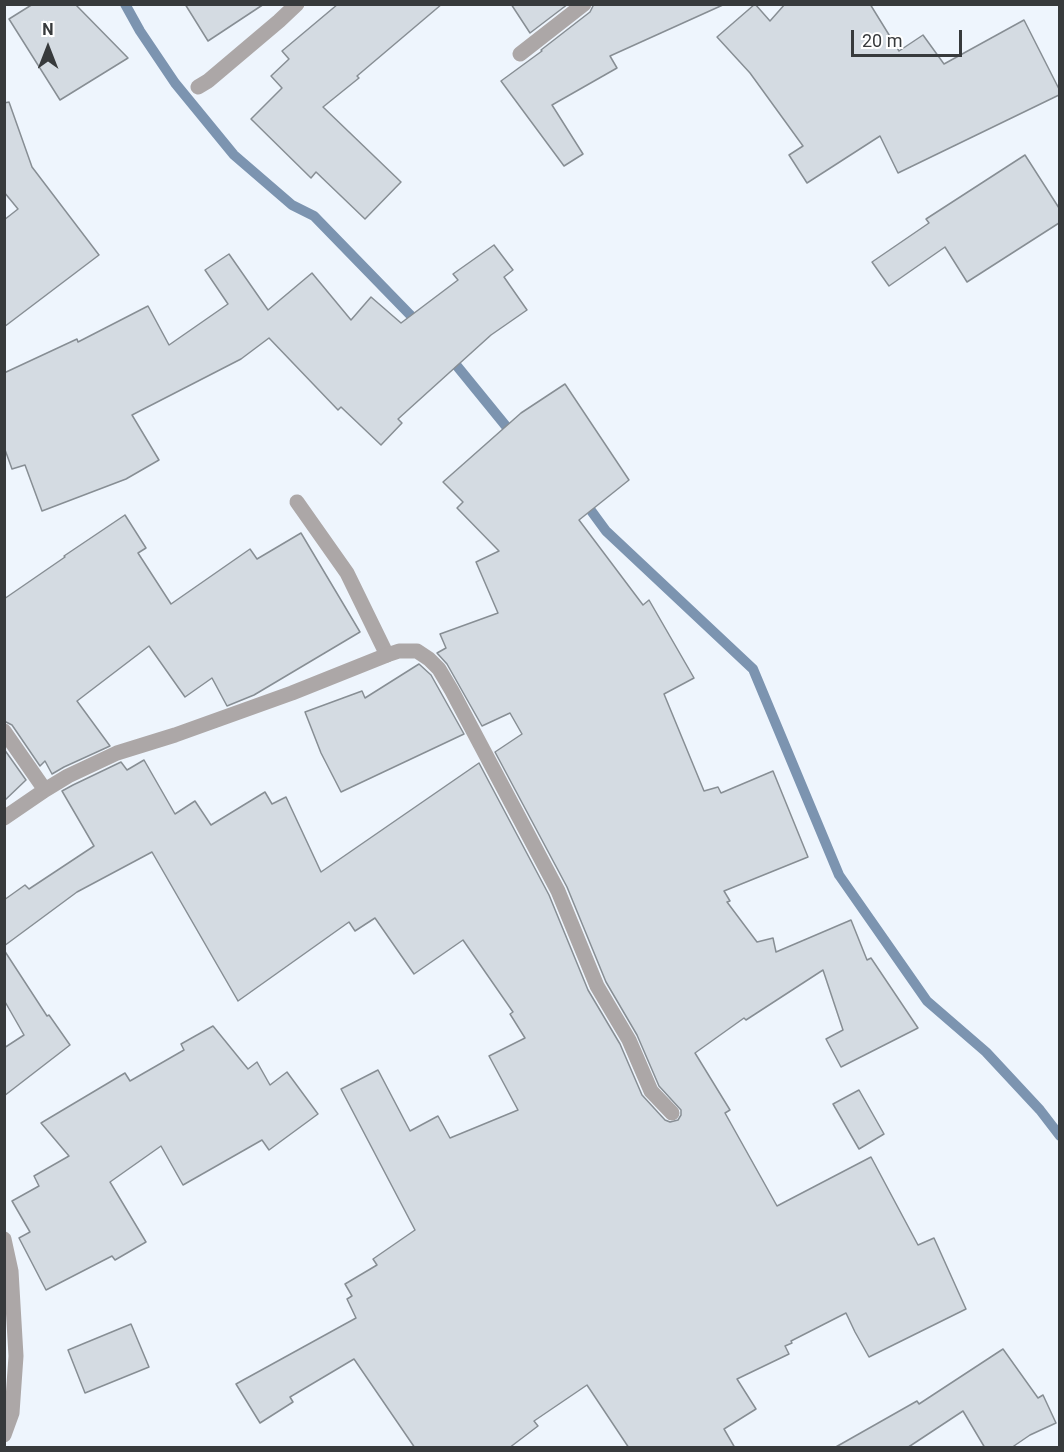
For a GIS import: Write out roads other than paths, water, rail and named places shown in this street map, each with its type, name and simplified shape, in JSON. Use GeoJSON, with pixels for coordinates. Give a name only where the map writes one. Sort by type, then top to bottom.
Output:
{"type":"FeatureCollection","features":[{"type":"Feature","properties":{"kind":"street"},"geometry":{"type":"LineString","coordinates":[[198,87],[208,81],[297,4]]}},
{"type":"Feature","properties":{"kind":"street"},"geometry":{"type":"LineString","coordinates":[[520,54],[584,4]]}},
{"type":"Feature","properties":{"kind":"street"},"geometry":{"type":"LineString","coordinates":[[297,502],[347,573],[387,655]]}},
{"type":"Feature","properties":{"kind":"street"},"geometry":{"type":"LineString","coordinates":[[4,818],[68,776],[117,753],[292,693],[387,655],[399,651],[417,651],[439,669],[452,691],[558,891],[597,986],[628,1040],[651,1091],[672,1113]]}},
{"type":"Feature","properties":{"kind":"street"},"geometry":{"type":"LineString","coordinates":[[4,731],[45,790]]}},
{"type":"Feature","properties":{"kind":"street"},"geometry":{"type":"LineString","coordinates":[[4,1239],[11,1271],[16,1356],[12,1413],[4,1435]]}},
{"type":"Feature","properties":{"kind":"waterway"},"geometry":{"type":"LineString","coordinates":[[125,4],[175,83],[234,155],[292,205],[314,216],[419,324]]}},
{"type":"Feature","properties":{"kind":"waterway"},"geometry":{"type":"LineString","coordinates":[[448,355],[514,436]]}},
{"type":"Feature","properties":{"kind":"waterway"},"geometry":{"type":"LineString","coordinates":[[584,501],[606,531],[753,669],[839,875],[927,1001],[986,1052],[1040,1110],[1060,1136]]}}]}
